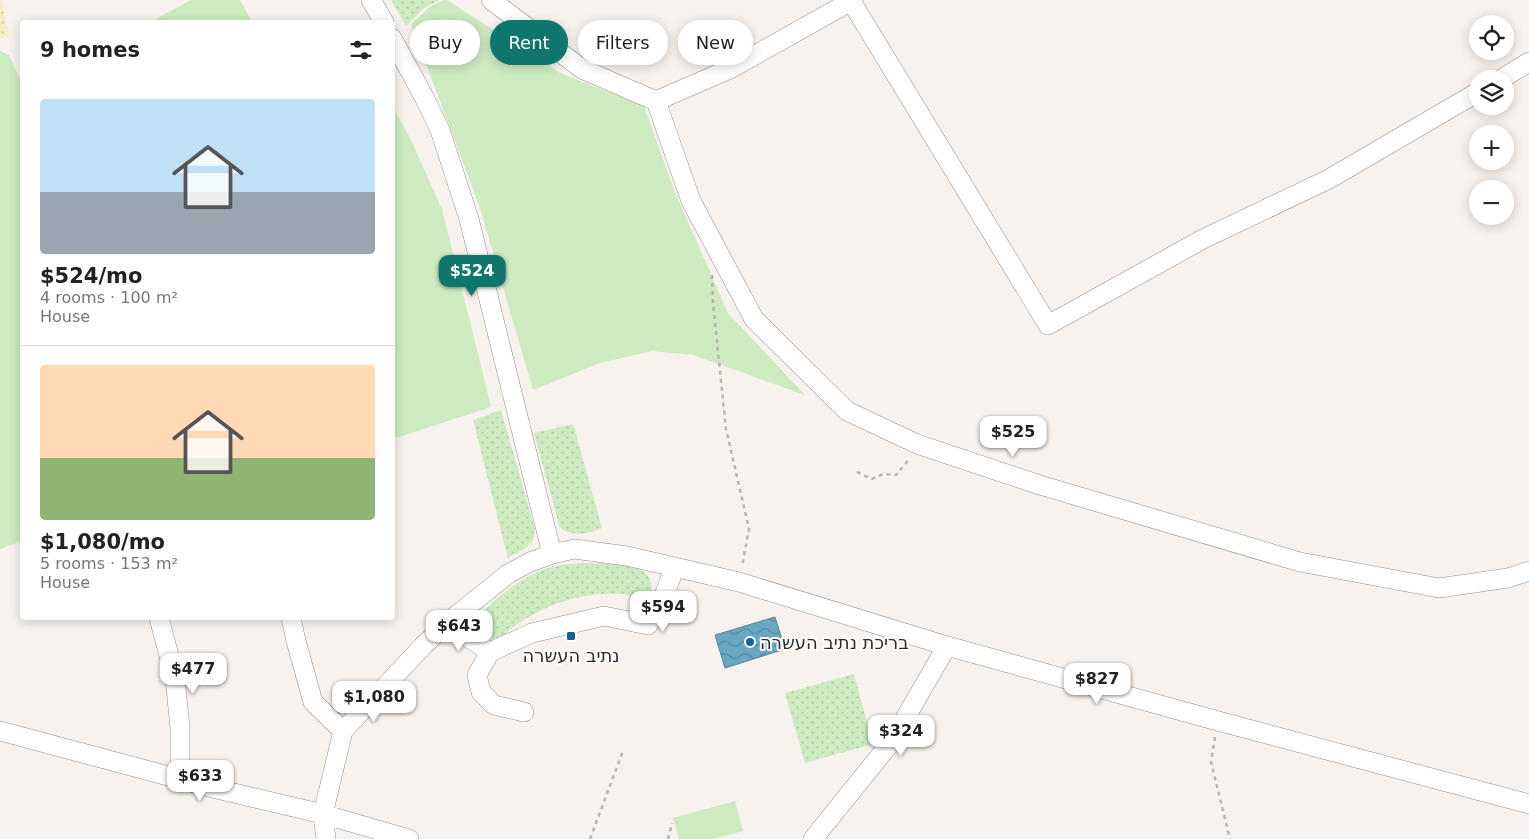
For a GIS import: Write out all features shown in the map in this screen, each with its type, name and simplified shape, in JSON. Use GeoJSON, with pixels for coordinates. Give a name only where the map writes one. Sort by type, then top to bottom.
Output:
{"type":"FeatureCollection","features":[{"type":"Feature","properties":{"kind":"street"},"geometry":{"type":"LineString","coordinates":[[371,0],[383,20]]}},
{"type":"Feature","properties":{"kind":"street"},"geometry":{"type":"LineString","coordinates":[[491,0],[582,69],[656,101],[732,68],[852,0],[1048,325],[1203,239],[1329,179],[1469,97]]}},
{"type":"Feature","properties":{"kind":"street"},"geometry":{"type":"LineString","coordinates":[[395,44],[440,130],[469,219],[552,554]]}},
{"type":"Feature","properties":{"kind":"street"},"geometry":{"type":"LineString","coordinates":[[1514,71],[1529,62]]}},
{"type":"Feature","properties":{"kind":"street"},"geometry":{"type":"LineString","coordinates":[[656,101],[691,201],[754,319],[847,411],[917,444],[1040,485],[1300,562],[1439,588],[1508,578],[1529,571]]}},
{"type":"Feature","properties":{"kind":"street"},"geometry":{"type":"LineString","coordinates":[[326,839],[323,814],[343,731],[447,623],[508,574],[530,562],[574,549],[627,556],[739,582],[947,646],[1529,804]]}},
{"type":"Feature","properties":{"kind":"street"},"geometry":{"type":"LineString","coordinates":[[524,712],[494,705],[481,692],[477,675],[490,652],[532,632],[604,616],[648,625],[662,601],[675,567]]}},
{"type":"Feature","properties":{"kind":"street"},"geometry":{"type":"LineString","coordinates":[[160,620],[175,678],[180,728],[180,779]]}},
{"type":"Feature","properties":{"kind":"street"},"geometry":{"type":"LineString","coordinates":[[291,620],[314,702],[343,731]]}},
{"type":"Feature","properties":{"kind":"street"},"geometry":{"type":"LineString","coordinates":[[447,623],[490,652]]}},
{"type":"Feature","properties":{"kind":"street"},"geometry":{"type":"LineString","coordinates":[[813,839],[892,741],[947,646]]}},
{"type":"Feature","properties":{"kind":"street"},"geometry":{"type":"LineString","coordinates":[[0,731],[180,779],[323,814],[410,839]]}},
{"type":"Feature","properties":{"kind":"path"},"geometry":{"type":"LineString","coordinates":[[712,266],[713,303],[726,429],[749,529],[739,582]]}},
{"type":"Feature","properties":{"kind":"path"},"geometry":{"type":"LineString","coordinates":[[858,472],[872,479],[883,474],[896,475],[913,453],[917,444]]}},
{"type":"Feature","properties":{"kind":"path"},"geometry":{"type":"LineString","coordinates":[[1218,721],[1210,762],[1230,839]]}},
{"type":"Feature","properties":{"kind":"path"},"geometry":{"type":"LineString","coordinates":[[590,839],[623,750]]}},
{"type":"Feature","properties":{"kind":"path"},"geometry":{"type":"LineString","coordinates":[[668,839],[672,823]]}},
{"type":"Feature","properties":{"kind":"green space"},"geometry":{"type":"Polygon","coordinates":[[[191,0],[240,0],[251,20],[154,20],[191,0]]]}},
{"type":"Feature","properties":{"kind":"green space"},"geometry":{"type":"Polygon","coordinates":[[[391,0],[439,0],[423,9],[406,26],[391,0]]]}},
{"type":"Feature","properties":{"kind":"green space"},"geometry":{"type":"Polygon","coordinates":[[[447,0],[478,20],[415,20],[431,6],[447,0]]]}},
{"type":"Feature","properties":{"kind":"green space"},"geometry":{"type":"Polygon","coordinates":[[[480,21],[490,28],[490,65],[548,65],[560,73],[644,106],[674,190],[728,313],[805,395],[693,355],[652,351],[600,363],[533,390],[479,205],[426,65],[480,65],[480,21]]]}},
{"type":"Feature","properties":{"kind":"green space"},"geometry":{"type":"Polygon","coordinates":[[[0,51],[9,55],[20,80],[20,542],[0,549],[0,51]]]}},
{"type":"Feature","properties":{"kind":"green space"},"geometry":{"type":"Polygon","coordinates":[[[395,111],[410,138],[442,209],[491,407],[395,438],[395,111]]]}},
{"type":"Feature","properties":{"kind":"green space"},"geometry":{"type":"Polygon","coordinates":[[[501,410],[535,529],[533,540],[530,544],[508,558],[473,420],[501,410]]]}},
{"type":"Feature","properties":{"kind":"green space"},"geometry":{"type":"Polygon","coordinates":[[[573,424],[602,528],[581,534],[570,533],[560,528],[534,433],[573,424]]]}},
{"type":"Feature","properties":{"kind":"green space"},"geometry":{"type":"Polygon","coordinates":[[[590,563],[625,565],[644,572],[650,579],[652,589],[649,602],[637,608],[630,608],[630,595],[604,594],[578,597],[540,611],[498,638],[485,636],[481,625],[482,613],[514,586],[532,574],[551,567],[590,563]]]}},
{"type":"Feature","properties":{"kind":"green space"},"geometry":{"type":"Polygon","coordinates":[[[854,674],[873,744],[805,763],[785,693],[854,674]]]}},
{"type":"Feature","properties":{"kind":"green space"},"geometry":{"type":"Polygon","coordinates":[[[735,801],[743,831],[713,839],[679,839],[673,818],[735,801]]]}},
{"type":"Feature","properties":{"kind":"sand"},"geometry":{"type":"Polygon","coordinates":[[[0,0],[9,36],[0,38],[0,0]]]}},
{"type":"Feature","properties":{"kind":"water","name":"בריכת נתיב העשרה"},"geometry":{"type":"Polygon","coordinates":[[[775,617],[785,649],[725,668],[715,635],[775,617]]]}},
{"type":"Feature","properties":{"kind":"place","name":"נתיב העשרה"},"geometry":{"type":"Point","coordinates":[571,636]}},
{"type":"Feature","properties":{"kind":"place","name":"בריכת נתיב העשרה"},"geometry":{"type":"Point","coordinates":[750,642]}}]}
